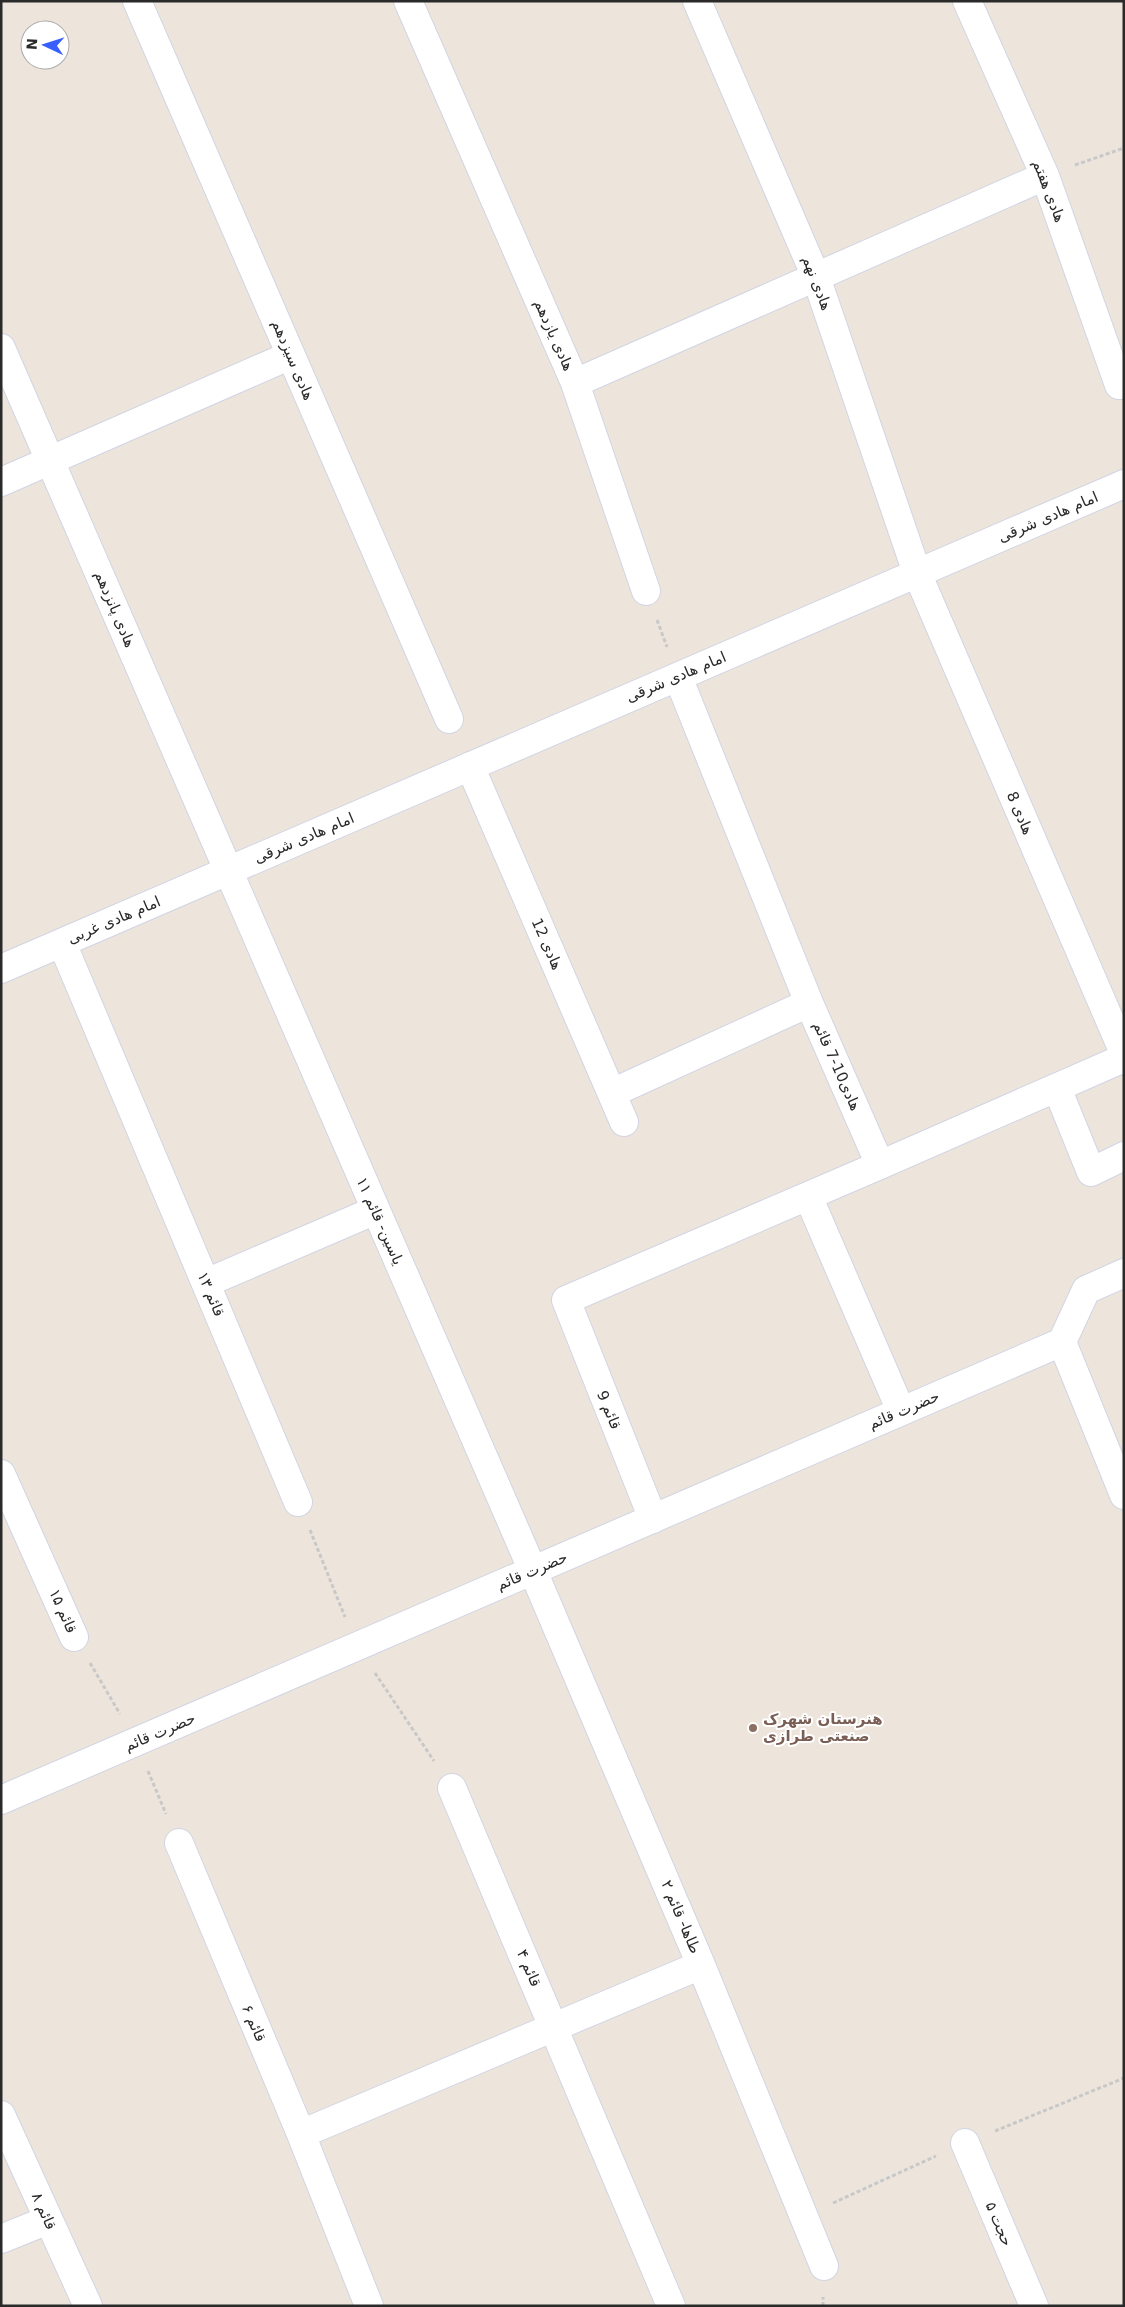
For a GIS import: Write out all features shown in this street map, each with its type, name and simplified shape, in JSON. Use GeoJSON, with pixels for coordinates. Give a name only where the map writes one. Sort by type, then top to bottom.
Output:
{"type":"FeatureCollection","features":[{"type":"Feature","properties":{"kind":"street","name":"هادی سیزدهم"},"geometry":{"type":"LineString","coordinates":[[137,1],[449,719]]}},
{"type":"Feature","properties":{"kind":"street","name":"هادی یازدهم"},"geometry":{"type":"LineString","coordinates":[[408,1],[575,383],[646,591]]}},
{"type":"Feature","properties":{"kind":"street","name":"هادی نهم"},"geometry":{"type":"LineString","coordinates":[[696,1],[816,277],[917,573]]}},
{"type":"Feature","properties":{"kind":"street","name":"هادی هفتم"},"geometry":{"type":"LineString","coordinates":[[967,1],[1045,176],[1119,385]]}},
{"type":"Feature","properties":{"kind":"street"},"geometry":{"type":"LineString","coordinates":[[575,383],[1045,176]]}},
{"type":"Feature","properties":{"kind":"street","name":"هادی پانزدهم"},"geometry":{"type":"LineString","coordinates":[[1,348],[228,871]]}},
{"type":"Feature","properties":{"kind":"street"},"geometry":{"type":"LineString","coordinates":[[1,482],[290,355]]}},
{"type":"Feature","properties":{"kind":"street","name":"امام هادی شرقی"},"geometry":{"type":"LineString","coordinates":[[228,871],[1124,484]]}},
{"type":"Feature","properties":{"kind":"street","name":"هادی 8"},"geometry":{"type":"LineString","coordinates":[[917,573],[1124,1052]]}},
{"type":"Feature","properties":{"kind":"street","name":"هادی10-7 قائم"},"geometry":{"type":"LineString","coordinates":[[678,676],[809,1003],[880,1165]]}},
{"type":"Feature","properties":{"kind":"street","name":"12 هادی"},"geometry":{"type":"LineString","coordinates":[[470,766],[624,1122]]}},
{"type":"Feature","properties":{"kind":"street","name":"امام هادی غربی"},"geometry":{"type":"LineString","coordinates":[[1,969],[228,871]]}},
{"type":"Feature","properties":{"kind":"street","name":"یاسین- قائم ۱۱"},"geometry":{"type":"LineString","coordinates":[[228,871],[533,1571]]}},
{"type":"Feature","properties":{"kind":"street","name":"قائم ۱۳"},"geometry":{"type":"LineString","coordinates":[[62,942],[298,1502]]}},
{"type":"Feature","properties":{"kind":"street"},"geometry":{"type":"LineString","coordinates":[[612,1093],[809,1003]]}},
{"type":"Feature","properties":{"kind":"street"},"geometry":{"type":"LineString","coordinates":[[901,1411],[808,1196],[1124,1058]]}},
{"type":"Feature","properties":{"kind":"street"},"geometry":{"type":"LineString","coordinates":[[1057,1088],[1091,1172],[1124,1156]]}},
{"type":"Feature","properties":{"kind":"street","name":"قائم 9"},"geometry":{"type":"LineString","coordinates":[[653,1519],[566,1300],[808,1196]]}},
{"type":"Feature","properties":{"kind":"street"},"geometry":{"type":"LineString","coordinates":[[206,1283],[376,1210]]}},
{"type":"Feature","properties":{"kind":"street"},"geometry":{"type":"LineString","coordinates":[[1124,1273],[1086,1290],[1062,1342],[1124,1495]]}},
{"type":"Feature","properties":{"kind":"street","name":"حضرت قائم"},"geometry":{"type":"LineString","coordinates":[[1,1800],[1062,1342]]}},
{"type":"Feature","properties":{"kind":"street","name":"قائم ۱۵"},"geometry":{"type":"LineString","coordinates":[[1,1474],[74,1637]]}},
{"type":"Feature","properties":{"kind":"street","name":"طاها- قائم ۲"},"geometry":{"type":"LineString","coordinates":[[533,1571],[701,1965],[824,2266]]}},
{"type":"Feature","properties":{"kind":"street","name":"قائم ۴"},"geometry":{"type":"LineString","coordinates":[[452,1788],[671,2306]]}},
{"type":"Feature","properties":{"kind":"street","name":"قائم ۶"},"geometry":{"type":"LineString","coordinates":[[179,1843],[301,2134],[369,2306]]}},
{"type":"Feature","properties":{"kind":"street"},"geometry":{"type":"LineString","coordinates":[[301,2134],[701,1965]]}},
{"type":"Feature","properties":{"kind":"street","name":"قائم ۸"},"geometry":{"type":"LineString","coordinates":[[1,2115],[88,2306]]}},
{"type":"Feature","properties":{"kind":"street","name":"حجت ۵"},"geometry":{"type":"LineString","coordinates":[[965,2143],[1034,2306]]}},
{"type":"Feature","properties":{"kind":"street"},"geometry":{"type":"LineString","coordinates":[[1,2239],[48,2220]]}},
{"type":"Feature","properties":{"kind":"path"},"geometry":{"type":"LineString","coordinates":[[1045,176],[1124,148]]}},
{"type":"Feature","properties":{"kind":"path"},"geometry":{"type":"LineString","coordinates":[[646,591],[678,676]]}},
{"type":"Feature","properties":{"kind":"path"},"geometry":{"type":"LineString","coordinates":[[298,1502],[358,1646],[452,1788]]}},
{"type":"Feature","properties":{"kind":"path","name":"قائم ۱۵"},"geometry":{"type":"LineString","coordinates":[[74,1637],[136,1742]]}},
{"type":"Feature","properties":{"kind":"path"},"geometry":{"type":"LineString","coordinates":[[136,1742],[179,1843]]}},
{"type":"Feature","properties":{"kind":"place","name":"هنرستان شهرک صنعتی طرازی"},"geometry":{"type":"Point","coordinates":[753,1728]}}]}
